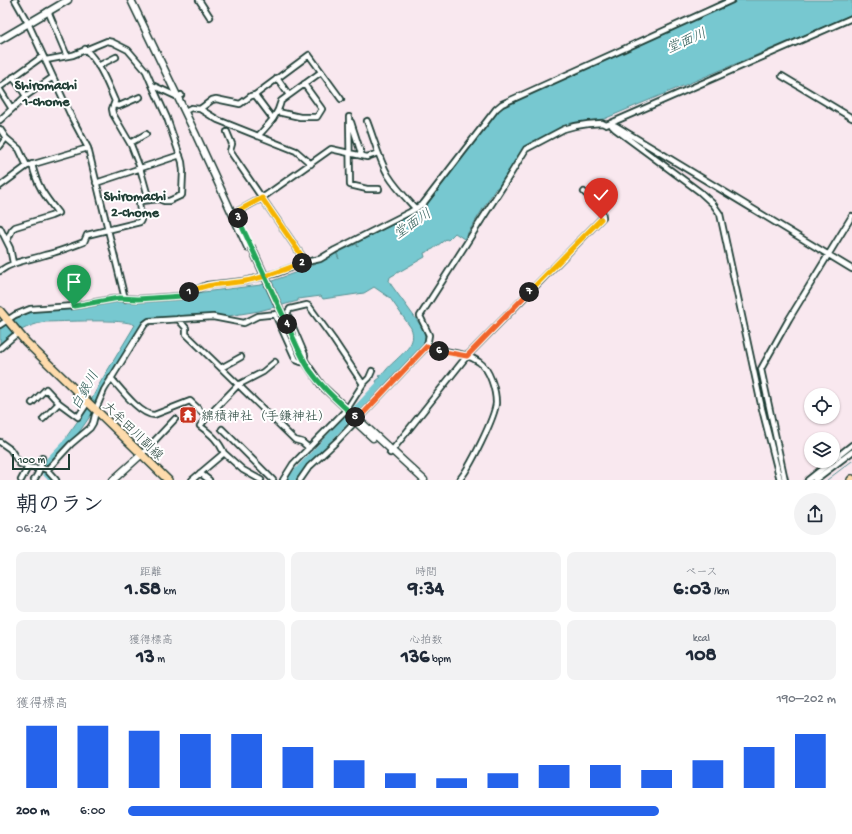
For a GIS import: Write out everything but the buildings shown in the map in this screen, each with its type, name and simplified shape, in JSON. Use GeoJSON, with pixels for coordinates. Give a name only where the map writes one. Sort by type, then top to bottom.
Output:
{"type":"FeatureCollection","features":[{"type":"Feature","properties":{"kind":"main road","name":"大牟田川副線"},"geometry":{"type":"LineString","coordinates":[[0,311],[18,333],[168,480]]}},
{"type":"Feature","properties":{"kind":"street"},"geometry":{"type":"LineString","coordinates":[[15,0],[28,23],[72,118],[88,148],[125,299]]}},
{"type":"Feature","properties":{"kind":"street"},"geometry":{"type":"LineString","coordinates":[[0,40],[68,0]]}},
{"type":"Feature","properties":{"kind":"street"},"geometry":{"type":"LineString","coordinates":[[131,0],[186,110],[302,361],[320,388],[424,480]]}},
{"type":"Feature","properties":{"kind":"street"},"geometry":{"type":"LineString","coordinates":[[135,0],[179,96]]}},
{"type":"Feature","properties":{"kind":"street"},"geometry":{"type":"LineString","coordinates":[[199,0],[210,17]]}},
{"type":"Feature","properties":{"kind":"street"},"geometry":{"type":"LineString","coordinates":[[0,325],[30,309],[74,306],[119,298],[182,296],[207,285],[245,281],[277,273],[306,262],[320,259],[416,209],[424,203],[496,109],[502,104],[732,0]]}},
{"type":"Feature","properties":{"kind":"street"},"geometry":{"type":"LineString","coordinates":[[48,12],[67,56]]}},
{"type":"Feature","properties":{"kind":"street"},"geometry":{"type":"LineString","coordinates":[[300,480],[309,467],[427,346],[429,335],[420,316],[526,149],[575,126],[602,123],[606,125],[611,123],[852,18]]}},
{"type":"Feature","properties":{"kind":"street"},"geometry":{"type":"LineString","coordinates":[[0,86],[45,58],[67,56],[107,41],[112,42],[128,50],[146,71],[167,118],[180,155],[183,171],[182,195],[169,201],[159,199],[139,202],[140,222],[87,235],[84,242],[46,255],[13,263],[0,271]]}},
{"type":"Feature","properties":{"kind":"street"},"geometry":{"type":"LineString","coordinates":[[85,49],[92,55],[115,101],[112,109],[113,114],[130,143],[140,168],[149,200]]}},
{"type":"Feature","properties":{"kind":"street"},"geometry":{"type":"LineString","coordinates":[[200,109],[212,100],[240,104],[251,96],[254,96],[309,55],[341,99]]}},
{"type":"Feature","properties":{"kind":"street"},"geometry":{"type":"LineString","coordinates":[[98,66],[116,57]]}},
{"type":"Feature","properties":{"kind":"street"},"geometry":{"type":"LineString","coordinates":[[258,136],[278,112],[281,101],[321,72]]}},
{"type":"Feature","properties":{"kind":"street"},"geometry":{"type":"LineString","coordinates":[[782,76],[852,118]]}},
{"type":"Feature","properties":{"kind":"street"},"geometry":{"type":"LineString","coordinates":[[13,77],[26,96]]}},
{"type":"Feature","properties":{"kind":"street"},"geometry":{"type":"LineString","coordinates":[[0,120],[26,96],[53,77]]}},
{"type":"Feature","properties":{"kind":"street"},"geometry":{"type":"LineString","coordinates":[[277,78],[289,95]]}},
{"type":"Feature","properties":{"kind":"street"},"geometry":{"type":"LineString","coordinates":[[278,112],[300,117],[317,117],[322,109],[304,84]]}},
{"type":"Feature","properties":{"kind":"street"},"geometry":{"type":"LineString","coordinates":[[152,85],[179,96]]}},
{"type":"Feature","properties":{"kind":"street"},"geometry":{"type":"LineString","coordinates":[[0,90],[12,110]]}},
{"type":"Feature","properties":{"kind":"street"},"geometry":{"type":"LineString","coordinates":[[254,96],[273,119]]}},
{"type":"Feature","properties":{"kind":"street"},"geometry":{"type":"LineString","coordinates":[[114,105],[119,106],[140,97]]}},
{"type":"Feature","properties":{"kind":"street"},"geometry":{"type":"LineString","coordinates":[[186,110],[191,108],[200,109],[218,120],[296,151],[310,164]]}},
{"type":"Feature","properties":{"kind":"street"},"geometry":{"type":"LineString","coordinates":[[362,156],[349,117],[350,185],[367,190],[379,189]]}},
{"type":"Feature","properties":{"kind":"street"},"geometry":{"type":"LineString","coordinates":[[367,121],[378,153],[388,175],[416,209]]}},
{"type":"Feature","properties":{"kind":"street"},"geometry":{"type":"LineString","coordinates":[[611,123],[852,269]]}},
{"type":"Feature","properties":{"kind":"street"},"geometry":{"type":"LineString","coordinates":[[611,123],[615,129],[700,192],[713,204],[720,214],[762,409],[780,480]]}},
{"type":"Feature","properties":{"kind":"street"},"geometry":{"type":"LineString","coordinates":[[0,129],[6,138],[19,149],[27,166]]}},
{"type":"Feature","properties":{"kind":"street"},"geometry":{"type":"LineString","coordinates":[[227,132],[232,144],[230,151],[306,262]]}},
{"type":"Feature","properties":{"kind":"street"},"geometry":{"type":"LineString","coordinates":[[130,143],[146,134]]}},
{"type":"Feature","properties":{"kind":"street"},"geometry":{"type":"LineString","coordinates":[[0,146],[6,138]]}},
{"type":"Feature","properties":{"kind":"street"},"geometry":{"type":"LineString","coordinates":[[0,186],[27,166],[88,148]]}},
{"type":"Feature","properties":{"kind":"street"},"geometry":{"type":"LineString","coordinates":[[234,213],[262,198],[331,149],[367,157],[378,153]]}},
{"type":"Feature","properties":{"kind":"street"},"geometry":{"type":"LineString","coordinates":[[96,183],[180,155]]}},
{"type":"Feature","properties":{"kind":"street"},"geometry":{"type":"LineString","coordinates":[[7,241],[15,227],[44,219],[58,213],[35,179],[32,164]]}},
{"type":"Feature","properties":{"kind":"street"},"geometry":{"type":"LineString","coordinates":[[391,452],[467,356],[603,217],[602,210],[584,192]]}},
{"type":"Feature","properties":{"kind":"street"},"geometry":{"type":"LineString","coordinates":[[785,480],[761,369],[789,319],[852,216]]}},
{"type":"Feature","properties":{"kind":"street"},"geometry":{"type":"LineString","coordinates":[[0,228],[10,248],[13,263]]}},
{"type":"Feature","properties":{"kind":"street"},"geometry":{"type":"LineString","coordinates":[[47,470],[71,444],[90,428],[104,390],[145,324],[149,321],[213,317],[244,323],[258,316],[287,313],[290,309],[309,306],[363,384]]}},
{"type":"Feature","properties":{"kind":"street"},"geometry":{"type":"LineString","coordinates":[[287,313],[305,355],[302,361]]}},
{"type":"Feature","properties":{"kind":"street"},"geometry":{"type":"LineString","coordinates":[[274,314],[296,360],[302,361]]}},
{"type":"Feature","properties":{"kind":"street"},"geometry":{"type":"LineString","coordinates":[[178,319],[186,328],[186,334],[294,440],[302,442],[309,448]]}},
{"type":"Feature","properties":{"kind":"street"},"geometry":{"type":"LineString","coordinates":[[0,348],[18,333]]}},
{"type":"Feature","properties":{"kind":"street"},"geometry":{"type":"LineString","coordinates":[[427,346],[440,351],[467,356],[481,363],[485,368],[493,388],[496,403],[491,422],[472,460],[459,480]]}},
{"type":"Feature","properties":{"kind":"street"},"geometry":{"type":"LineString","coordinates":[[221,368],[241,356]]}},
{"type":"Feature","properties":{"kind":"street"},"geometry":{"type":"LineString","coordinates":[[261,480],[243,470],[224,453],[221,445],[212,435],[200,426],[238,385],[263,372],[275,362]]}},
{"type":"Feature","properties":{"kind":"street"},"geometry":{"type":"LineString","coordinates":[[283,480],[294,464],[346,410],[363,384],[369,378],[372,371]]}},
{"type":"Feature","properties":{"kind":"street"},"geometry":{"type":"LineString","coordinates":[[112,378],[137,406],[151,415],[190,400],[207,417]]}},
{"type":"Feature","properties":{"kind":"street"},"geometry":{"type":"LineString","coordinates":[[32,403],[46,390],[59,403],[78,417],[88,402]]}},
{"type":"Feature","properties":{"kind":"street"},"geometry":{"type":"LineString","coordinates":[[43,419],[59,403]]}},
{"type":"Feature","properties":{"kind":"street"},"geometry":{"type":"LineString","coordinates":[[113,480],[142,454],[175,419]]}},
{"type":"Feature","properties":{"kind":"street"},"geometry":{"type":"LineString","coordinates":[[222,429],[273,480]]}},
{"type":"Feature","properties":{"kind":"street"},"geometry":{"type":"LineString","coordinates":[[0,442],[10,449],[20,464],[47,470],[56,480]]}},
{"type":"Feature","properties":{"kind":"street"},"geometry":{"type":"LineString","coordinates":[[840,455],[852,445]]}},
{"type":"Feature","properties":{"kind":"street"},"geometry":{"type":"LineString","coordinates":[[391,452],[418,480]]}},
{"type":"Feature","properties":{"kind":"street"},"geometry":{"type":"LineString","coordinates":[[815,480],[852,452]]}},
{"type":"Feature","properties":{"kind":"street"},"geometry":{"type":"LineString","coordinates":[[192,480],[224,453]]}},
{"type":"Feature","properties":{"kind":"street"},"geometry":{"type":"LineString","coordinates":[[34,480],[38,476],[42,458]]}},
{"type":"Feature","properties":{"kind":"street"},"geometry":{"type":"LineString","coordinates":[[21,480],[28,467]]}},
{"type":"Feature","properties":{"kind":"street"},"geometry":{"type":"LineString","coordinates":[[808,480],[824,468]]}},
{"type":"Feature","properties":{"kind":"street"},"geometry":{"type":"LineString","coordinates":[[200,473],[209,480]]}},
{"type":"Feature","properties":{"kind":"water","name":"堂面川"},"geometry":{"type":"Polygon","coordinates":[[[737,0],[852,0],[852,15],[604,119],[571,123],[525,146],[505,177],[506,179],[499,189],[496,188],[464,239],[455,233],[448,240],[446,239],[433,249],[424,253],[425,257],[390,277],[389,281],[392,286],[424,330],[425,339],[423,345],[383,387],[379,387],[376,384],[376,381],[381,377],[378,376],[382,375],[406,350],[411,342],[412,333],[411,328],[390,298],[374,287],[364,293],[323,299],[321,296],[298,299],[298,301],[259,311],[228,316],[209,315],[146,319],[93,412],[73,441],[67,438],[67,436],[87,408],[100,383],[135,325],[106,321],[44,322],[20,330],[0,345],[0,328],[12,320],[31,312],[118,300],[183,298],[195,293],[261,285],[297,272],[336,253],[339,259],[337,253],[356,244],[358,247],[357,243],[405,218],[431,199],[501,107],[737,0]]]}},
{"type":"Feature","properties":{"kind":"waterway"},"geometry":{"type":"LineString","coordinates":[[291,480],[384,380]]}},
{"type":"Feature","properties":{"kind":"waterway","name":"白銀川"},"geometry":{"type":"LineString","coordinates":[[53,480],[46,473],[44,466],[74,433]]}},
{"type":"Feature","properties":{"kind":"waterway"},"geometry":{"type":"LineString","coordinates":[[827,480],[852,461]]}},
{"type":"Feature","properties":{"kind":"waterway"},"geometry":{"type":"LineString","coordinates":[[298,471],[301,476]]}},
{"type":"Feature","properties":{"kind":"place","name":"綿積神社（手鎌神社）"},"geometry":{"type":"Point","coordinates":[188,415]}},
{"type":"Feature","properties":{"kind":"district","name":"Shiromachi 1-chome"},"geometry":{"type":"Point","coordinates":[46,92]}},
{"type":"Feature","properties":{"kind":"district","name":"Shiromachi 2-chome"},"geometry":{"type":"Point","coordinates":[135,204]}},
{"type":"Feature","properties":{"kind":"route"},"geometry":{"type":"LineString","coordinates":[[74,306],[119,298],[138,299],[182,296],[207,285],[245,281],[277,273],[306,262],[262,198],[236,212],[251,246],[272,292],[304,360],[322,386],[358,419],[427,346],[440,351],[467,356],[601,219]]}}]}
